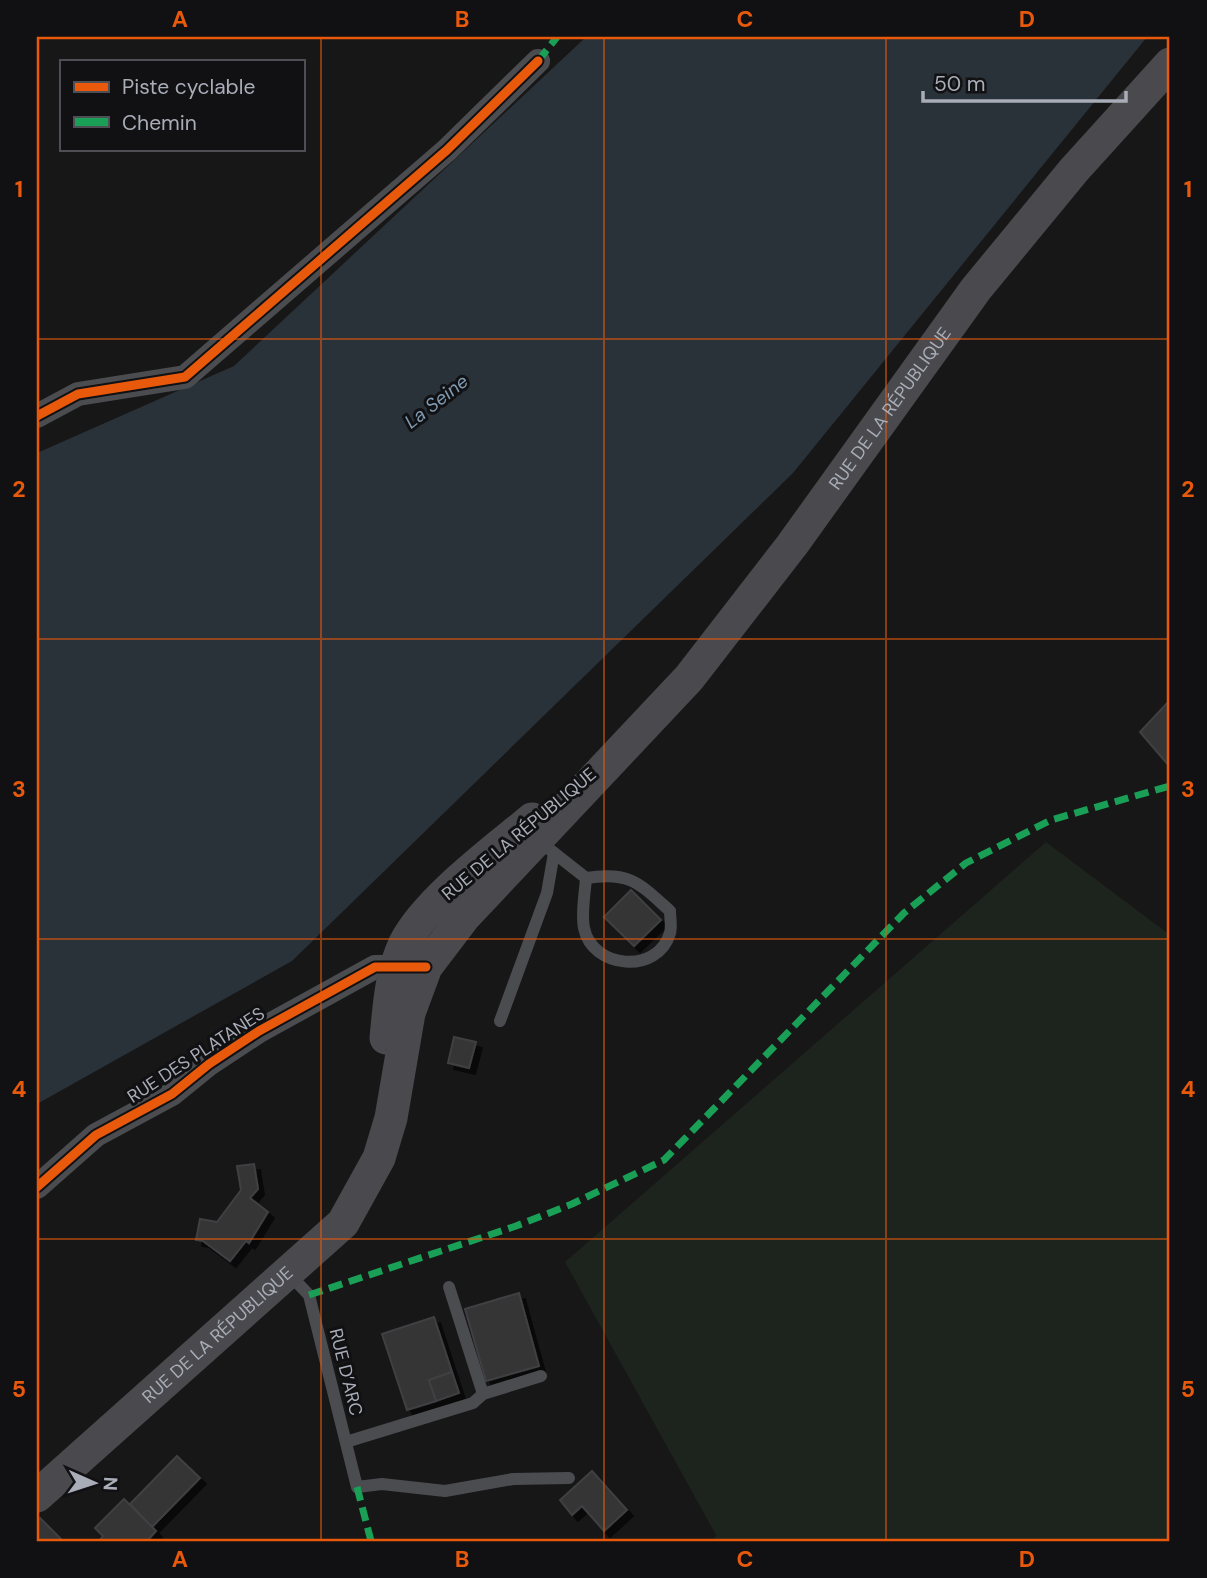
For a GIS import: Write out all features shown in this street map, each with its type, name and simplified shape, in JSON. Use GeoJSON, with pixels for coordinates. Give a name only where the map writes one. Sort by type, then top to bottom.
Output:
{"type":"FeatureCollection","features":[{"type":"Feature","properties":{"kind":"main road","name":"RUE DE LA RÉPUBLIQUE"},"geometry":{"type":"LineString","coordinates":[[411,967],[464,917],[546,847],[614,756],[689,678],[792,545],[976,289],[1074,170],[1170,64]]}},
{"type":"Feature","properties":{"kind":"main road","name":"RUE DE LA RÉPUBLIQUE"},"geometry":{"type":"LineString","coordinates":[[37,1496],[343,1223],[379,1158],[391,1118],[409,1013],[411,967],[406,942],[434,904],[530,820],[614,756]]}},
{"type":"Feature","properties":{"kind":"street"},"geometry":{"type":"LineString","coordinates":[[37,416],[78,394],[185,377],[447,150],[538,61]]}},
{"type":"Feature","properties":{"kind":"street","name":"RUE DES PLATANES"},"geometry":{"type":"LineString","coordinates":[[37,1187],[96,1135],[172,1094],[209,1064],[259,1031],[375,967],[411,967]]}},
{"type":"Feature","properties":{"kind":"lane"},"geometry":{"type":"LineString","coordinates":[[546,847],[586,878],[610,874],[634,878],[670,911],[670,933],[659,953],[634,963],[613,961],[596,950],[584,929],[586,878]]}},
{"type":"Feature","properties":{"kind":"lane"},"geometry":{"type":"LineString","coordinates":[[499,1021],[547,893],[546,847]]}},
{"type":"Feature","properties":{"kind":"lane","name":"RUE D’ARC"},"geometry":{"type":"LineString","coordinates":[[289,1273],[309,1295],[357,1487],[382,1483],[445,1491],[513,1479],[569,1478]]}},
{"type":"Feature","properties":{"kind":"lane"},"geometry":{"type":"LineString","coordinates":[[449,1287],[483,1394]]}},
{"type":"Feature","properties":{"kind":"lane"},"geometry":{"type":"LineString","coordinates":[[346,1442],[473,1403],[483,1394],[541,1376]]}},
{"type":"Feature","properties":{"kind":"shaded area"},"geometry":{"type":"Polygon","coordinates":[[[1046,842],[1170,935],[1170,1541],[713,1541],[716,1535],[565,1262],[1046,842]]]}},
{"type":"Feature","properties":{"kind":"water","name":"La Seine"},"geometry":{"type":"Polygon","coordinates":[[[586,37],[1147,37],[793,473],[292,961],[37,1104],[37,453],[234,366],[586,37]]]}},
{"type":"Feature","properties":{"kind":"building"},"geometry":{"type":"Polygon","coordinates":[[[1170,700],[1170,767],[1140,732],[1170,700]]]}},
{"type":"Feature","properties":{"kind":"building"},"geometry":{"type":"Polygon","coordinates":[[[631,890],[661,920],[634,946],[604,917],[631,890]]]}},
{"type":"Feature","properties":{"kind":"building"},"geometry":{"type":"Polygon","coordinates":[[[454,1037],[476,1042],[469,1068],[448,1063],[454,1037]]]}},
{"type":"Feature","properties":{"kind":"building"},"geometry":{"type":"Polygon","coordinates":[[[254,1164],[258,1189],[250,1198],[268,1212],[249,1243],[246,1241],[230,1261],[203,1241],[196,1240],[200,1219],[217,1222],[241,1190],[237,1166],[254,1164]]]}},
{"type":"Feature","properties":{"kind":"building"},"geometry":{"type":"Polygon","coordinates":[[[519,1293],[539,1366],[486,1381],[465,1309],[519,1293]]]}},
{"type":"Feature","properties":{"kind":"building"},"geometry":{"type":"Polygon","coordinates":[[[434,1317],[452,1372],[429,1380],[436,1401],[407,1410],[382,1334],[434,1317]]]}},
{"type":"Feature","properties":{"kind":"building"},"geometry":{"type":"Polygon","coordinates":[[[452,1372],[459,1393],[436,1401],[429,1380],[452,1372]]]}},
{"type":"Feature","properties":{"kind":"building"},"geometry":{"type":"Polygon","coordinates":[[[177,1456],[200,1478],[152,1527],[130,1504],[177,1456]]]}},
{"type":"Feature","properties":{"kind":"building"},"geometry":{"type":"Polygon","coordinates":[[[592,1471],[627,1510],[604,1531],[582,1506],[572,1515],[560,1500],[592,1471]]]}},
{"type":"Feature","properties":{"kind":"building"},"geometry":{"type":"Polygon","coordinates":[[[124,1499],[156,1531],[147,1541],[99,1541],[103,1536],[95,1528],[124,1499]]]}},
{"type":"Feature","properties":{"kind":"building"},"geometry":{"type":"Polygon","coordinates":[[[40,1518],[63,1541],[37,1541],[37,1520],[40,1518]]]}},
{"type":"Feature","properties":{"kind":"marked path"},"geometry":{"type":"LineString","coordinates":[[538,61],[557,37]]}},
{"type":"Feature","properties":{"kind":"marked path"},"geometry":{"type":"LineString","coordinates":[[309,1295],[516,1226],[572,1204],[664,1160],[904,913],[966,863],[1051,820],[1170,786]]}},
{"type":"Feature","properties":{"kind":"marked path"},"geometry":{"type":"LineString","coordinates":[[357,1487],[371,1541]]}},
{"type":"Feature","properties":{"kind":"cycle path"},"geometry":{"type":"LineString","coordinates":[[37,416],[78,394],[185,377],[447,150],[538,61]]}},
{"type":"Feature","properties":{"kind":"cycle path"},"geometry":{"type":"LineString","coordinates":[[37,1187],[96,1135],[172,1094],[209,1064],[259,1031],[375,967],[426,967]]}}]}
